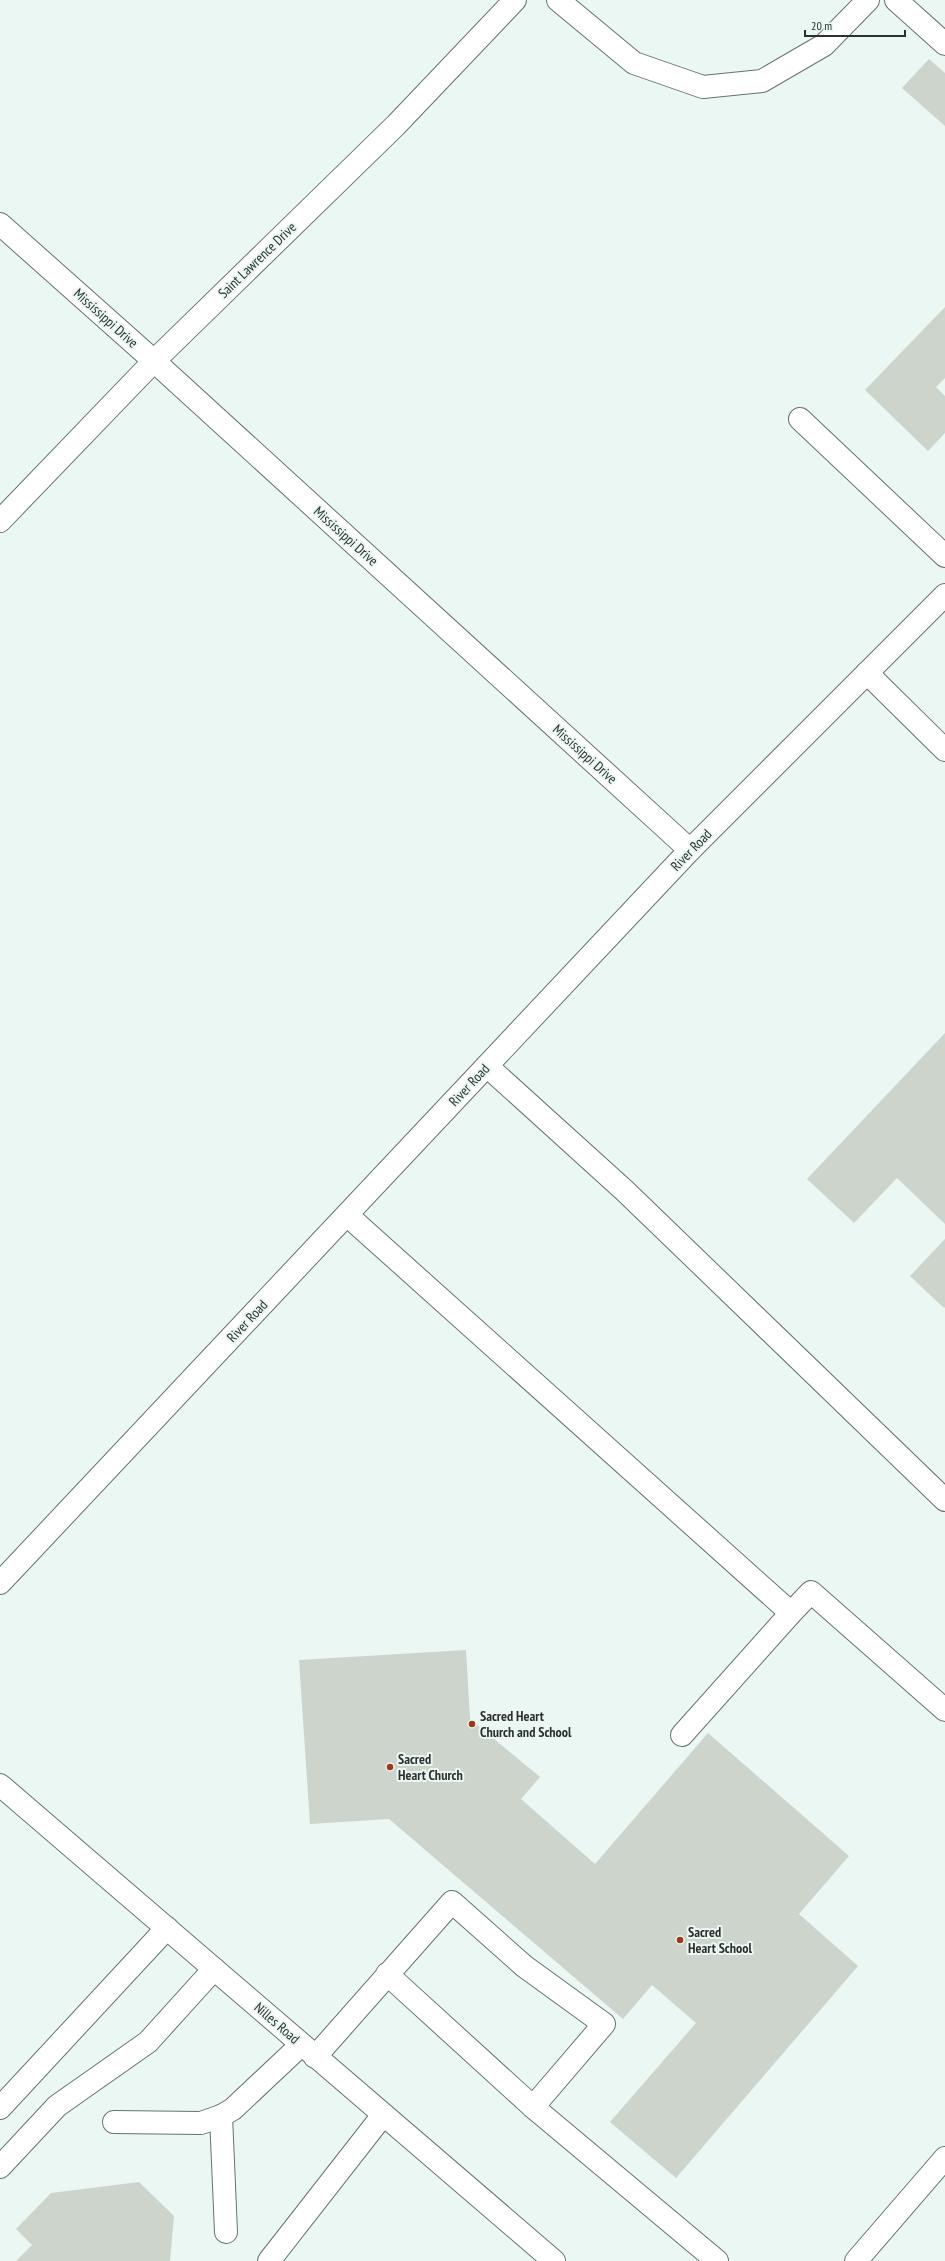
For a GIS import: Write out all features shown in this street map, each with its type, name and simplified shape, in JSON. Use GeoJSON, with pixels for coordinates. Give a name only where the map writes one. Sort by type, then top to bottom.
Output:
{"type":"FeatureCollection","features":[{"type":"Feature","properties":{"kind":"street","name":"Saint Lawrence Drive"},"geometry":{"type":"LineString","coordinates":[[0,521],[154,361],[396,125],[515,0]]}},
{"type":"Feature","properties":{"kind":"street"},"geometry":{"type":"LineString","coordinates":[[558,0],[634,63],[703,87],[762,81],[824,45],[868,0]]}},
{"type":"Feature","properties":{"kind":"street"},"geometry":{"type":"LineString","coordinates":[[896,0],[945,44]]}},
{"type":"Feature","properties":{"kind":"street","name":"Mississippi Drive"},"geometry":{"type":"LineString","coordinates":[[0,224],[154,361],[690,850]]}},
{"type":"Feature","properties":{"kind":"street"},"geometry":{"type":"LineString","coordinates":[[800,419],[945,556]]}},
{"type":"Feature","properties":{"kind":"street","name":"River Road"},"geometry":{"type":"LineString","coordinates":[[0,1583],[690,850],[945,595]]}},
{"type":"Feature","properties":{"kind":"street"},"geometry":{"type":"LineString","coordinates":[[867,673],[945,750]]}},
{"type":"Feature","properties":{"kind":"street"},"geometry":{"type":"LineString","coordinates":[[487,1066],[625,1191],[945,1500]]}},
{"type":"Feature","properties":{"kind":"street"},"geometry":{"type":"LineString","coordinates":[[347,1216],[791,1613]]}},
{"type":"Feature","properties":{"kind":"street"},"geometry":{"type":"LineString","coordinates":[[682,1735],[811,1592],[945,1710]]}},
{"type":"Feature","properties":{"kind":"street","name":"Nilles Road"},"geometry":{"type":"LineString","coordinates":[[0,1785],[382,2115],[554,2261]]}},
{"type":"Feature","properties":{"kind":"street"},"geometry":{"type":"LineString","coordinates":[[114,2122],[201,2123],[221,2116],[234,2109],[308,2051],[387,1974],[452,1902],[524,1966],[604,2024],[533,2106]]}},
{"type":"Feature","properties":{"kind":"street"},"geometry":{"type":"LineString","coordinates":[[0,2108],[167,1928]]}},
{"type":"Feature","properties":{"kind":"street"},"geometry":{"type":"LineString","coordinates":[[0,2167],[57,2106],[148,2042],[214,1969]]}},
{"type":"Feature","properties":{"kind":"street"},"geometry":{"type":"LineString","coordinates":[[387,1974],[533,2106],[717,2261]]}},
{"type":"Feature","properties":{"kind":"street"},"geometry":{"type":"LineString","coordinates":[[268,2261],[382,2115]]}},
{"type":"Feature","properties":{"kind":"street"},"geometry":{"type":"LineString","coordinates":[[221,2116],[226,2232]]}},
{"type":"Feature","properties":{"kind":"street"},"geometry":{"type":"LineString","coordinates":[[856,2261],[945,2158]]}},
{"type":"Feature","properties":{"kind":"building"},"geometry":{"type":"Polygon","coordinates":[[[929,59],[945,73],[945,126],[902,88],[929,59]]]}},
{"type":"Feature","properties":{"kind":"building"},"geometry":{"type":"Polygon","coordinates":[[[945,307],[945,378],[936,387],[945,396],[945,433],[928,451],[865,390],[945,307]]]}},
{"type":"Feature","properties":{"kind":"building"},"geometry":{"type":"Polygon","coordinates":[[[945,1033],[945,1224],[897,1178],[854,1223],[807,1179],[945,1033]]]}},
{"type":"Feature","properties":{"kind":"building"},"geometry":{"type":"Polygon","coordinates":[[[945,1239],[945,1307],[944,1308],[910,1276],[945,1239]]]}},
{"type":"Feature","properties":{"kind":"building","name":"Sacred Heart School"},"geometry":{"type":"Polygon","coordinates":[[[466,1650],[470,1719],[540,1777],[521,1799],[595,1864],[708,1733],[849,1856],[799,1914],[858,1966],[676,2178],[610,2122],[696,2023],[652,1985],[623,2019],[389,1819],[310,1824],[299,1660],[466,1650]]]}},
{"type":"Feature","properties":{"kind":"building"},"geometry":{"type":"Polygon","coordinates":[[[139,2182],[174,2216],[170,2261],[16,2261],[32,2245],[16,2229],[51,2193],[139,2182]]]}},
{"type":"Feature","properties":{"kind":"place","name":"Sacred Heart Church and School"},"geometry":{"type":"Point","coordinates":[472,1724]}},
{"type":"Feature","properties":{"kind":"place","name":"Sacred Heart Church"},"geometry":{"type":"Point","coordinates":[390,1767]}},
{"type":"Feature","properties":{"kind":"place","name":"Sacred Heart School"},"geometry":{"type":"Point","coordinates":[680,1940]}}]}
